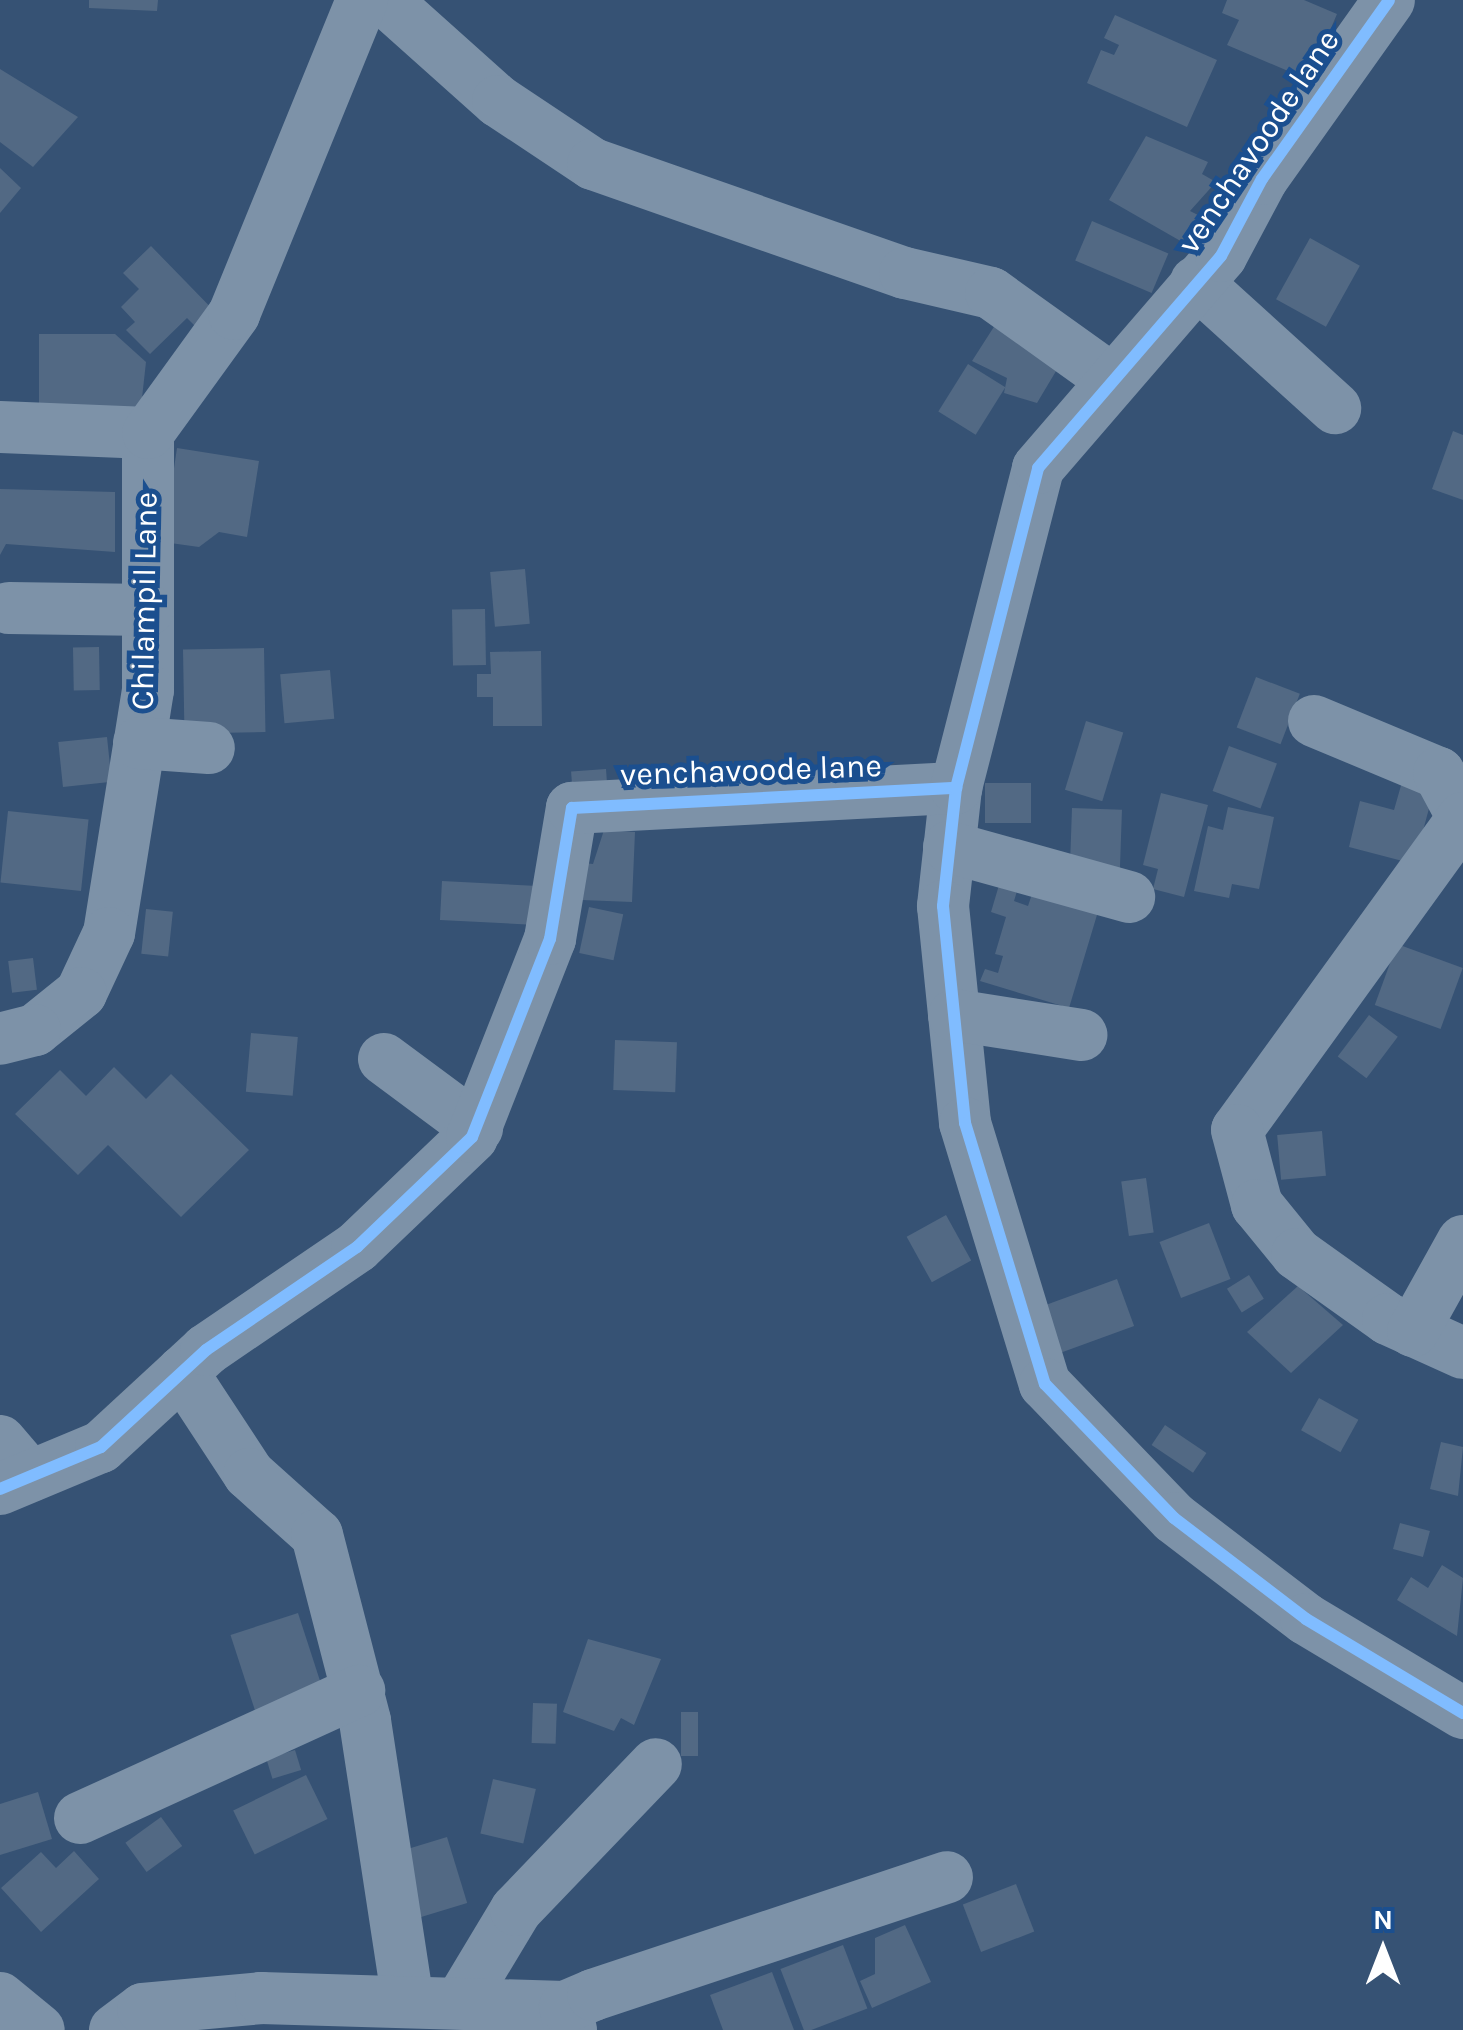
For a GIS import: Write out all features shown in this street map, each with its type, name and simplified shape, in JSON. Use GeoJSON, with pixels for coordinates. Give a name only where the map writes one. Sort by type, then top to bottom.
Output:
{"type":"FeatureCollection","features":[{"type":"Feature","properties":{"kind":"street"},"geometry":{"type":"LineString","coordinates":[[0,427],[148,433],[234,314],[362,0]]}},
{"type":"Feature","properties":{"kind":"street"},"geometry":{"type":"LineString","coordinates":[[385,0],[498,101],[593,164],[905,273],[991,293],[1111,379]]}},
{"type":"Feature","properties":{"kind":"street","name":"venchavoode lane"},"geometry":{"type":"LineString","coordinates":[[10,1469],[101,1447],[182,1372],[357,1247],[476,1128],[550,940],[572,808],[956,788],[1038,468],[1196,282],[1366,6]]}},
{"type":"Feature","properties":{"kind":"street"},"geometry":{"type":"LineString","coordinates":[[1196,282],[1336,408]]}},
{"type":"Feature","properties":{"kind":"street","name":"Chilampil Lane"},"geometry":{"type":"LineString","coordinates":[[0,1039],[35,1030],[81,993],[98,963],[140,743],[148,610],[148,433]]}},
{"type":"Feature","properties":{"kind":"street"},"geometry":{"type":"LineString","coordinates":[[9,608],[148,610]]}},
{"type":"Feature","properties":{"kind":"street"},"geometry":{"type":"LineString","coordinates":[[1314,720],[1439,773],[1463,818],[1238,1130],[1258,1205],[1297,1254],[1413,1331],[1463,1353]]}},
{"type":"Feature","properties":{"kind":"street"},"geometry":{"type":"LineString","coordinates":[[140,743],[209,748]]}},
{"type":"Feature","properties":{"kind":"street"},"geometry":{"type":"LineString","coordinates":[[956,788],[943,906],[965,1123],[1045,1384],[1174,1518],[1306,1618],[1463,1713]]}},
{"type":"Feature","properties":{"kind":"street"},"geometry":{"type":"LineString","coordinates":[[949,847],[1129,898]]}},
{"type":"Feature","properties":{"kind":"street"},"geometry":{"type":"LineString","coordinates":[[954,1015],[1081,1035]]}},
{"type":"Feature","properties":{"kind":"street"},"geometry":{"type":"LineString","coordinates":[[384,1059],[476,1128]]}},
{"type":"Feature","properties":{"kind":"street"},"geometry":{"type":"LineString","coordinates":[[1413,1331],[1463,1241]]}},
{"type":"Feature","properties":{"kind":"street"},"geometry":{"type":"LineString","coordinates":[[182,1372],[249,1474],[312,1526],[358,1691],[407,1997]]}},
{"type":"Feature","properties":{"kind":"street"},"geometry":{"type":"LineString","coordinates":[[80,1818],[358,1691]]}},
{"type":"Feature","properties":{"kind":"street"},"geometry":{"type":"LineString","coordinates":[[462,2000],[516,1910],[656,1764]]}},
{"type":"Feature","properties":{"kind":"street"},"geometry":{"type":"LineString","coordinates":[[115,2030],[160,2007],[407,1997],[462,2000],[568,2018],[946,1877]]}},
{"type":"Feature","properties":{"kind":"street"},"geometry":{"type":"LineString","coordinates":[[0,1998],[39,2030]]}},
{"type":"Feature","properties":{"kind":"building"},"geometry":{"type":"Polygon","coordinates":[[[89,0],[158,0],[157,11],[89,8],[89,0]]]}},
{"type":"Feature","properties":{"kind":"building"},"geometry":{"type":"Polygon","coordinates":[[[1227,0],[1304,0],[1337,14],[1309,80],[1227,45],[1239,20],[1222,13],[1227,0]]]}},
{"type":"Feature","properties":{"kind":"building"},"geometry":{"type":"Polygon","coordinates":[[[1115,15],[1217,60],[1187,127],[1087,83],[1101,50],[1114,55],[1119,45],[1104,38],[1115,15]]]}},
{"type":"Feature","properties":{"kind":"building"},"geometry":{"type":"Polygon","coordinates":[[[0,69],[78,117],[33,167],[0,142],[0,69]]]}},
{"type":"Feature","properties":{"kind":"building"},"geometry":{"type":"Polygon","coordinates":[[[1146,136],[1208,162],[1202,174],[1216,182],[1190,211],[1200,216],[1184,243],[1109,200],[1146,136]]]}},
{"type":"Feature","properties":{"kind":"building"},"geometry":{"type":"Polygon","coordinates":[[[0,168],[21,188],[0,213],[0,168]]]}},
{"type":"Feature","properties":{"kind":"building"},"geometry":{"type":"Polygon","coordinates":[[[1092,221],[1168,253],[1152,293],[1075,261],[1092,221]]]}},
{"type":"Feature","properties":{"kind":"building"},"geometry":{"type":"Polygon","coordinates":[[[1310,238],[1360,266],[1326,327],[1276,299],[1310,238]]]}},
{"type":"Feature","properties":{"kind":"building"},"geometry":{"type":"Polygon","coordinates":[[[151,246],[224,321],[207,338],[187,318],[150,354],[126,330],[135,322],[121,307],[139,289],[123,273],[151,246]]]}},
{"type":"Feature","properties":{"kind":"building"},"geometry":{"type":"Polygon","coordinates":[[[997,322],[1065,356],[1037,403],[1004,393],[1007,378],[972,361],[997,322]]]}},
{"type":"Feature","properties":{"kind":"building"},"geometry":{"type":"Polygon","coordinates":[[[39,334],[115,334],[146,362],[141,407],[39,410],[39,334]]]}},
{"type":"Feature","properties":{"kind":"building"},"geometry":{"type":"Polygon","coordinates":[[[968,364],[1005,387],[976,435],[938,411],[968,364]]]}},
{"type":"Feature","properties":{"kind":"building"},"geometry":{"type":"Polygon","coordinates":[[[1453,431],[1463,435],[1463,500],[1432,489],[1453,431]]]}},
{"type":"Feature","properties":{"kind":"building"},"geometry":{"type":"Polygon","coordinates":[[[177,448],[259,461],[247,537],[219,532],[199,547],[163,542],[177,448]]]}},
{"type":"Feature","properties":{"kind":"building"},"geometry":{"type":"Polygon","coordinates":[[[0,489],[115,492],[115,552],[6,544],[0,555],[0,489]]]}},
{"type":"Feature","properties":{"kind":"building"},"geometry":{"type":"Polygon","coordinates":[[[525,569],[530,624],[495,627],[490,572],[525,569]]]}},
{"type":"Feature","properties":{"kind":"building"},"geometry":{"type":"Polygon","coordinates":[[[485,609],[486,665],[453,666],[452,610],[485,609]]]}},
{"type":"Feature","properties":{"kind":"building"},"geometry":{"type":"Polygon","coordinates":[[[73,647],[99,647],[100,690],[74,690],[73,647]]]}},
{"type":"Feature","properties":{"kind":"building"},"geometry":{"type":"Polygon","coordinates":[[[264,648],[265,732],[184,733],[183,649],[264,648]]]}},
{"type":"Feature","properties":{"kind":"building"},"geometry":{"type":"Polygon","coordinates":[[[541,651],[542,726],[493,726],[493,697],[477,697],[477,674],[491,674],[490,652],[541,651]]]}},
{"type":"Feature","properties":{"kind":"building"},"geometry":{"type":"Polygon","coordinates":[[[330,670],[334,719],[284,723],[280,674],[330,670]]]}},
{"type":"Feature","properties":{"kind":"building"},"geometry":{"type":"Polygon","coordinates":[[[1256,677],[1300,694],[1281,744],[1237,727],[1256,677]]]}},
{"type":"Feature","properties":{"kind":"building"},"geometry":{"type":"Polygon","coordinates":[[[1086,721],[1123,732],[1102,801],[1065,790],[1086,721]]]}},
{"type":"Feature","properties":{"kind":"building"},"geometry":{"type":"Polygon","coordinates":[[[107,737],[112,782],[63,787],[58,742],[107,737]]]}},
{"type":"Feature","properties":{"kind":"building"},"geometry":{"type":"Polygon","coordinates":[[[1229,746],[1277,763],[1261,809],[1213,791],[1229,746]]]}},
{"type":"Feature","properties":{"kind":"building"},"geometry":{"type":"Polygon","coordinates":[[[606,769],[608,801],[573,803],[571,771],[606,769]]]}},
{"type":"Feature","properties":{"kind":"building"},"geometry":{"type":"Polygon","coordinates":[[[1402,782],[1434,790],[1414,864],[1349,847],[1360,801],[1394,810],[1402,782]]]}},
{"type":"Feature","properties":{"kind":"building"},"geometry":{"type":"Polygon","coordinates":[[[985,783],[1031,783],[1031,823],[985,823],[985,783]]]}},
{"type":"Feature","properties":{"kind":"building"},"geometry":{"type":"Polygon","coordinates":[[[1161,793],[1208,805],[1184,897],[1153,889],[1158,869],[1143,865],[1161,793]]]}},
{"type":"Feature","properties":{"kind":"building"},"geometry":{"type":"Polygon","coordinates":[[[1228,807],[1274,817],[1259,889],[1232,884],[1229,898],[1194,891],[1208,826],[1223,830],[1228,807]]]}},
{"type":"Feature","properties":{"kind":"building"},"geometry":{"type":"Polygon","coordinates":[[[1072,808],[1122,810],[1120,877],[1070,875],[1072,808]]]}},
{"type":"Feature","properties":{"kind":"building"},"geometry":{"type":"Polygon","coordinates":[[[8,811],[89,819],[81,891],[0,883],[8,811]]]}},
{"type":"Feature","properties":{"kind":"building"},"geometry":{"type":"Polygon","coordinates":[[[604,830],[635,832],[632,902],[582,900],[584,863],[593,864],[604,830]]]}},
{"type":"Feature","properties":{"kind":"building"},"geometry":{"type":"Polygon","coordinates":[[[1005,865],[1023,871],[1014,901],[1028,906],[1038,876],[1103,895],[1069,1008],[980,981],[985,969],[998,973],[1003,956],[995,954],[1006,917],[991,912],[1005,865]]]}},
{"type":"Feature","properties":{"kind":"building"},"geometry":{"type":"Polygon","coordinates":[[[442,881],[538,886],[536,925],[440,920],[442,881]]]}},
{"type":"Feature","properties":{"kind":"building"},"geometry":{"type":"Polygon","coordinates":[[[589,907],[623,914],[613,960],[579,953],[589,907]]]}},
{"type":"Feature","properties":{"kind":"building"},"geometry":{"type":"Polygon","coordinates":[[[146,909],[173,912],[168,957],[141,954],[146,909]]]}},
{"type":"Feature","properties":{"kind":"building"},"geometry":{"type":"Polygon","coordinates":[[[1397,944],[1463,968],[1441,1029],[1375,1005],[1397,944]]]}},
{"type":"Feature","properties":{"kind":"building"},"geometry":{"type":"Polygon","coordinates":[[[33,958],[37,990],[12,993],[8,961],[33,958]]]}},
{"type":"Feature","properties":{"kind":"building"},"geometry":{"type":"Polygon","coordinates":[[[1369,1015],[1398,1037],[1366,1078],[1338,1057],[1369,1015]]]}},
{"type":"Feature","properties":{"kind":"building"},"geometry":{"type":"Polygon","coordinates":[[[251,1033],[298,1037],[293,1096],[246,1092],[251,1033]]]}},
{"type":"Feature","properties":{"kind":"building"},"geometry":{"type":"Polygon","coordinates":[[[615,1040],[677,1042],[675,1092],[613,1090],[615,1040]]]}},
{"type":"Feature","properties":{"kind":"building"},"geometry":{"type":"Polygon","coordinates":[[[114,1067],[146,1099],[171,1074],[249,1150],[181,1217],[108,1145],[78,1175],[15,1114],[60,1070],[86,1096],[114,1067]]]}},
{"type":"Feature","properties":{"kind":"building"},"geometry":{"type":"Polygon","coordinates":[[[1322,1131],[1326,1176],[1281,1180],[1277,1135],[1322,1131]]]}},
{"type":"Feature","properties":{"kind":"building"},"geometry":{"type":"Polygon","coordinates":[[[1146,1178],[1154,1232],[1129,1236],[1121,1181],[1146,1178]]]}},
{"type":"Feature","properties":{"kind":"building"},"geometry":{"type":"Polygon","coordinates":[[[946,1215],[971,1260],[932,1282],[907,1237],[946,1215]]]}},
{"type":"Feature","properties":{"kind":"building"},"geometry":{"type":"Polygon","coordinates":[[[1209,1223],[1231,1279],[1181,1298],[1160,1242],[1209,1223]]]}},
{"type":"Feature","properties":{"kind":"building"},"geometry":{"type":"Polygon","coordinates":[[[1249,1275],[1264,1299],[1242,1313],[1227,1289],[1249,1275]]]}},
{"type":"Feature","properties":{"kind":"building"},"geometry":{"type":"Polygon","coordinates":[[[1117,1279],[1134,1326],[1058,1354],[1041,1307],[1117,1279]]]}},
{"type":"Feature","properties":{"kind":"building"},"geometry":{"type":"Polygon","coordinates":[[[1298,1286],[1343,1325],[1291,1373],[1247,1332],[1298,1286]]]}},
{"type":"Feature","properties":{"kind":"building"},"geometry":{"type":"Polygon","coordinates":[[[1319,1398],[1358,1420],[1340,1452],[1301,1430],[1319,1398]]]}},
{"type":"Feature","properties":{"kind":"building"},"geometry":{"type":"Polygon","coordinates":[[[1165,1425],[1206,1453],[1193,1473],[1152,1445],[1165,1425]]]}},
{"type":"Feature","properties":{"kind":"building"},"geometry":{"type":"Polygon","coordinates":[[[1441,1442],[1463,1447],[1458,1496],[1430,1489],[1441,1442]]]}},
{"type":"Feature","properties":{"kind":"building"},"geometry":{"type":"Polygon","coordinates":[[[1400,1523],[1430,1531],[1423,1557],[1393,1549],[1400,1523]]]}},
{"type":"Feature","properties":{"kind":"building"},"geometry":{"type":"Polygon","coordinates":[[[1442,1565],[1463,1578],[1457,1636],[1397,1600],[1411,1577],[1428,1588],[1442,1565]]]}},
{"type":"Feature","properties":{"kind":"building"},"geometry":{"type":"Polygon","coordinates":[[[298,1613],[324,1693],[256,1715],[230,1635],[298,1613]]]}},
{"type":"Feature","properties":{"kind":"building"},"geometry":{"type":"Polygon","coordinates":[[[588,1639],[661,1659],[634,1725],[621,1718],[614,1731],[563,1712],[588,1639]]]}},
{"type":"Feature","properties":{"kind":"building"},"geometry":{"type":"Polygon","coordinates":[[[533,1703],[557,1704],[556,1744],[532,1743],[533,1703]]]}},
{"type":"Feature","properties":{"kind":"building"},"geometry":{"type":"Polygon","coordinates":[[[681,1712],[698,1712],[698,1756],[681,1756],[681,1712]]]}},
{"type":"Feature","properties":{"kind":"building"},"geometry":{"type":"Polygon","coordinates":[[[295,1750],[301,1770],[272,1779],[266,1759],[295,1750]]]}},
{"type":"Feature","properties":{"kind":"building"},"geometry":{"type":"Polygon","coordinates":[[[306,1775],[327,1819],[255,1855],[233,1811],[306,1775]]]}},
{"type":"Feature","properties":{"kind":"building"},"geometry":{"type":"Polygon","coordinates":[[[493,1779],[536,1789],[523,1843],[480,1834],[493,1779]]]}},
{"type":"Feature","properties":{"kind":"building"},"geometry":{"type":"Polygon","coordinates":[[[38,1792],[52,1839],[0,1855],[0,1804],[38,1792]]]}},
{"type":"Feature","properties":{"kind":"building"},"geometry":{"type":"Polygon","coordinates":[[[161,1817],[182,1846],[147,1872],[125,1843],[161,1817]]]}},
{"type":"Feature","properties":{"kind":"building"},"geometry":{"type":"Polygon","coordinates":[[[447,1837],[467,1903],[409,1921],[389,1855],[447,1837]]]}},
{"type":"Feature","properties":{"kind":"building"},"geometry":{"type":"Polygon","coordinates":[[[74,1851],[99,1879],[41,1932],[1,1888],[41,1852],[56,1868],[74,1851]]]}},
{"type":"Feature","properties":{"kind":"building"},"geometry":{"type":"Polygon","coordinates":[[[1016,1884],[1034,1932],[981,1952],[963,1904],[1016,1884]]]}},
{"type":"Feature","properties":{"kind":"building"},"geometry":{"type":"Polygon","coordinates":[[[905,1925],[931,1982],[872,2008],[860,1981],[875,1974],[875,1938],[905,1925]]]}},
{"type":"Feature","properties":{"kind":"building"},"geometry":{"type":"Polygon","coordinates":[[[843,1945],[867,2008],[804,2030],[780,1969],[843,1945]]]}},
{"type":"Feature","properties":{"kind":"building"},"geometry":{"type":"Polygon","coordinates":[[[772,1972],[794,2030],[723,2030],[710,1995],[772,1972]]]}},
{"type":"Feature","properties":{"kind":"cycle path"},"geometry":{"type":"LineString","coordinates":[[0,1489],[101,1447],[206,1350],[357,1247],[472,1137],[550,939],[572,808],[956,788],[1038,468],[1221,256],[1262,179],[1389,0]]}},
{"type":"Feature","properties":{"kind":"cycle path"},"geometry":{"type":"LineString","coordinates":[[956,788],[943,906],[965,1123],[1045,1384],[1174,1518],[1306,1619],[1463,1713]]}}]}
